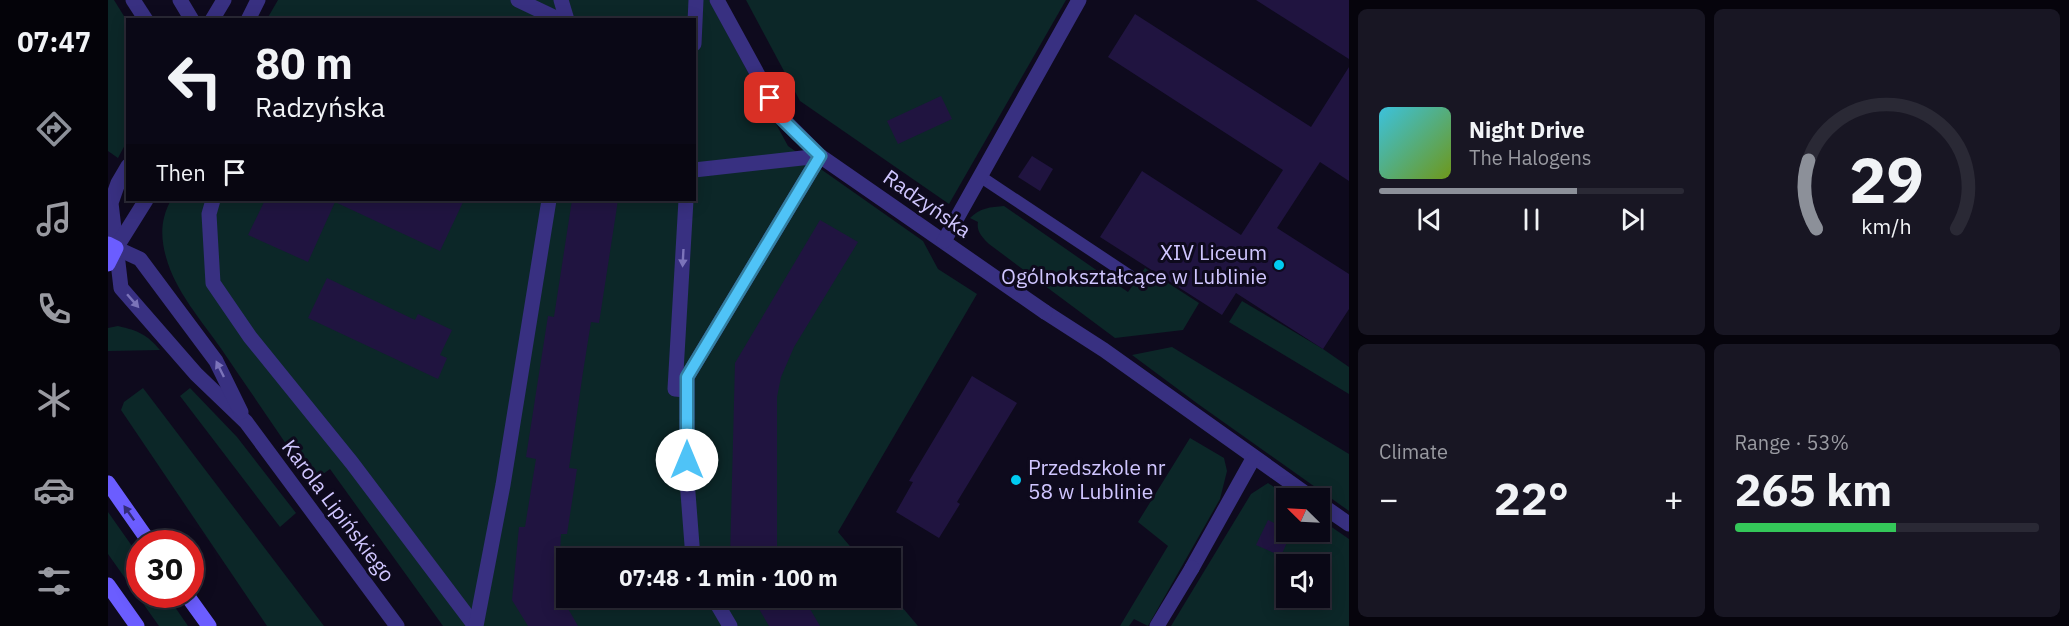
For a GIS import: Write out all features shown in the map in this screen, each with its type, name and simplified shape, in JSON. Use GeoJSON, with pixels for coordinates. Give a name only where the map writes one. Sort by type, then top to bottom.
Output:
{"type":"FeatureCollection","features":[{"type":"Feature","properties":{"kind":"main road"},"geometry":{"type":"LineString","coordinates":[[108,264],[112,246]]}},
{"type":"Feature","properties":{"kind":"main road"},"geometry":{"type":"LineString","coordinates":[[108,483],[141,530]]}},
{"type":"Feature","properties":{"kind":"main road"},"geometry":{"type":"LineString","coordinates":[[108,585],[136,626]]}},
{"type":"Feature","properties":{"kind":"main road"},"geometry":{"type":"LineString","coordinates":[[196,608],[209,626]]}},
{"type":"Feature","properties":{"kind":"street"},"geometry":{"type":"LineString","coordinates":[[133,0],[145,18]]}},
{"type":"Feature","properties":{"kind":"street"},"geometry":{"type":"LineString","coordinates":[[180,0],[191,18]]}},
{"type":"Feature","properties":{"kind":"street"},"geometry":{"type":"LineString","coordinates":[[213,18],[224,0]]}},
{"type":"Feature","properties":{"kind":"street"},"geometry":{"type":"LineString","coordinates":[[249,18],[258,0]]}},
{"type":"Feature","properties":{"kind":"street"},"geometry":{"type":"LineString","coordinates":[[518,0],[557,18]]}},
{"type":"Feature","properties":{"kind":"street"},"geometry":{"type":"LineString","coordinates":[[561,0],[566,18]]}},
{"type":"Feature","properties":{"kind":"street"},"geometry":{"type":"LineString","coordinates":[[695,18],[696,0]]}},
{"type":"Feature","properties":{"kind":"street","name":"Radzyńska"},"geometry":{"type":"LineString","coordinates":[[717,0],[780,117],[820,156],[1104,350],[1297,488]]}},
{"type":"Feature","properties":{"kind":"street"},"geometry":{"type":"LineString","coordinates":[[944,241],[1079,0]]}},
{"type":"Feature","properties":{"kind":"street"},"geometry":{"type":"LineString","coordinates":[[696,170],[820,156]]}},
{"type":"Feature","properties":{"kind":"street"},"geometry":{"type":"LineString","coordinates":[[686,201],[675,389],[686,383],[820,156]]}},
{"type":"Feature","properties":{"kind":"street"},"geometry":{"type":"LineString","coordinates":[[112,246],[111,203],[126,170]]}},
{"type":"Feature","properties":{"kind":"street"},"geometry":{"type":"LineString","coordinates":[[112,246],[145,201]]}},
{"type":"Feature","properties":{"kind":"street"},"geometry":{"type":"LineString","coordinates":[[213,201],[209,214],[213,284],[250,337],[352,463],[476,626]]}},
{"type":"Feature","properties":{"kind":"street"},"geometry":{"type":"LineString","coordinates":[[476,626],[503,485],[549,201]]}},
{"type":"Feature","properties":{"kind":"street","name":"Karola Lipińskiego"},"geometry":{"type":"LineString","coordinates":[[112,246],[121,288],[196,374],[246,422],[397,626]]}},
{"type":"Feature","properties":{"kind":"street","name":"Karola Lipińskiego"},"geometry":{"type":"LineString","coordinates":[[112,246],[140,260],[216,361],[246,422]]}},
{"type":"Feature","properties":{"kind":"street"},"geometry":{"type":"LineString","coordinates":[[686,383],[687,480],[692,548]]}},
{"type":"Feature","properties":{"kind":"street"},"geometry":{"type":"LineString","coordinates":[[1157,626],[1254,458]]}},
{"type":"Feature","properties":{"kind":"street"},"geometry":{"type":"LineString","coordinates":[[1330,511],[1349,524]]}},
{"type":"Feature","properties":{"kind":"street"},"geometry":{"type":"LineString","coordinates":[[719,608],[730,626]]}},
{"type":"Feature","properties":{"kind":"lane"},"geometry":{"type":"LineString","coordinates":[[981,177],[1131,276]]}},
{"type":"Feature","properties":{"kind":"green space"},"geometry":{"type":"Polygon","coordinates":[[[108,0],[114,0],[126,19],[126,143],[118,158],[108,151],[108,0]]]}},
{"type":"Feature","properties":{"kind":"green space"},"geometry":{"type":"Polygon","coordinates":[[[278,0],[709,0],[788,146],[923,241],[938,269],[977,294],[838,532],[852,548],[556,548],[556,608],[901,608],[901,606],[918,626],[443,626],[330,469],[312,482],[190,305],[170,270],[164,249],[162,227],[165,214],[171,201],[696,201],[696,18],[268,18],[278,0]]]}},
{"type":"Feature","properties":{"kind":"green space"},"geometry":{"type":"Polygon","coordinates":[[[746,0],[1066,0],[949,204],[800,101],[746,0]]]}},
{"type":"Feature","properties":{"kind":"green space"},"geometry":{"type":"Polygon","coordinates":[[[1004,206],[1128,292],[1145,268],[1199,303],[1183,330],[1115,338],[984,239],[979,231],[978,222],[970,218],[986,209],[1004,206]]]}},
{"type":"Feature","properties":{"kind":"green space"},"geometry":{"type":"Polygon","coordinates":[[[1242,301],[1349,367],[1349,394],[1229,322],[1242,301]]]}},
{"type":"Feature","properties":{"kind":"green space"},"geometry":{"type":"Polygon","coordinates":[[[118,326],[142,334],[160,350],[108,351],[108,328],[118,326]]]}},
{"type":"Feature","properties":{"kind":"green space"},"geometry":{"type":"Polygon","coordinates":[[[1172,347],[1349,454],[1349,511],[1330,498],[1330,488],[1317,488],[1132,355],[1172,347]]]}},
{"type":"Feature","properties":{"kind":"green space"},"geometry":{"type":"Polygon","coordinates":[[[143,388],[324,626],[267,626],[121,410],[124,402],[143,388]]]}},
{"type":"Feature","properties":{"kind":"green space"},"geometry":{"type":"Polygon","coordinates":[[[190,388],[237,437],[296,513],[280,527],[180,396],[190,388]]]}},
{"type":"Feature","properties":{"kind":"green space"},"geometry":{"type":"Polygon","coordinates":[[[1190,438],[1224,458],[1227,471],[1220,499],[1148,626],[1134,619],[1129,626],[1120,626],[1168,546],[1138,522],[1190,438]]]}},
{"type":"Feature","properties":{"kind":"green space"},"geometry":{"type":"Polygon","coordinates":[[[1268,483],[1276,488],[1276,542],[1330,542],[1330,526],[1349,539],[1349,626],[1171,626],[1251,494],[1268,483]]]}},
{"type":"Feature","properties":{"kind":"green space"},"geometry":{"type":"Polygon","coordinates":[[[108,512],[126,538],[126,579],[108,554],[108,512]]]}},
{"type":"Feature","properties":{"kind":"green space"},"geometry":{"type":"Polygon","coordinates":[[[146,608],[176,608],[188,626],[159,626],[146,608]]]}},
{"type":"Feature","properties":{"kind":"building"},"geometry":{"type":"Polygon","coordinates":[[[1256,0],[1349,0],[1349,59],[1256,0]]]}},
{"type":"Feature","properties":{"kind":"building"},"geometry":{"type":"Polygon","coordinates":[[[1135,14],[1311,127],[1349,67],[1349,181],[1320,162],[1277,228],[1349,274],[1349,309],[1323,349],[1236,293],[1222,315],[1100,237],[1142,171],[1241,235],[1283,170],[1108,57],[1135,14]]]}},
{"type":"Feature","properties":{"kind":"building"},"geometry":{"type":"Polygon","coordinates":[[[941,96],[952,119],[898,144],[887,121],[941,96]]]}},
{"type":"Feature","properties":{"kind":"building"},"geometry":{"type":"Polygon","coordinates":[[[1032,156],[1053,169],[1040,191],[1018,177],[1032,156]]]}},
{"type":"Feature","properties":{"kind":"building"},"geometry":{"type":"Polygon","coordinates":[[[265,201],[464,201],[440,251],[335,202],[308,262],[248,235],[265,201]]]}},
{"type":"Feature","properties":{"kind":"building"},"geometry":{"type":"Polygon","coordinates":[[[572,201],[618,201],[599,323],[591,322],[583,372],[569,468],[577,469],[567,534],[561,534],[560,548],[556,548],[556,608],[568,608],[578,626],[528,626],[512,600],[519,527],[525,527],[536,459],[526,457],[548,316],[554,317],[572,201]]]}},
{"type":"Feature","properties":{"kind":"building"},"geometry":{"type":"Polygon","coordinates":[[[820,220],[858,242],[794,347],[781,377],[777,397],[777,548],[730,548],[735,363],[820,220]]]}},
{"type":"Feature","properties":{"kind":"building"},"geometry":{"type":"Polygon","coordinates":[[[327,278],[415,320],[418,314],[452,330],[440,355],[447,358],[438,379],[308,318],[327,278]]]}},
{"type":"Feature","properties":{"kind":"building"},"geometry":{"type":"Polygon","coordinates":[[[972,376],[1017,403],[957,502],[960,504],[939,538],[896,512],[913,482],[909,481],[972,376]]]}},
{"type":"Feature","properties":{"kind":"building"},"geometry":{"type":"Polygon","coordinates":[[[1268,520],[1276,524],[1276,542],[1287,542],[1282,554],[1256,545],[1268,520]]]}},
{"type":"Feature","properties":{"kind":"building"},"geometry":{"type":"Polygon","coordinates":[[[758,608],[809,608],[820,626],[769,626],[758,608]]]}},
{"type":"Feature","properties":{"kind":"place","name":"XIV Liceum Ogólnokształcące w Lublinie"},"geometry":{"type":"Point","coordinates":[1279,265]}},
{"type":"Feature","properties":{"kind":"place","name":"Przedszkole nr 58 w Lublinie"},"geometry":{"type":"Point","coordinates":[1016,480]}},
{"type":"Feature","properties":{"kind":"route"},"geometry":{"type":"LineString","coordinates":[[687,460],[687,377],[820,156],[780,117],[770,98]]}}]}
